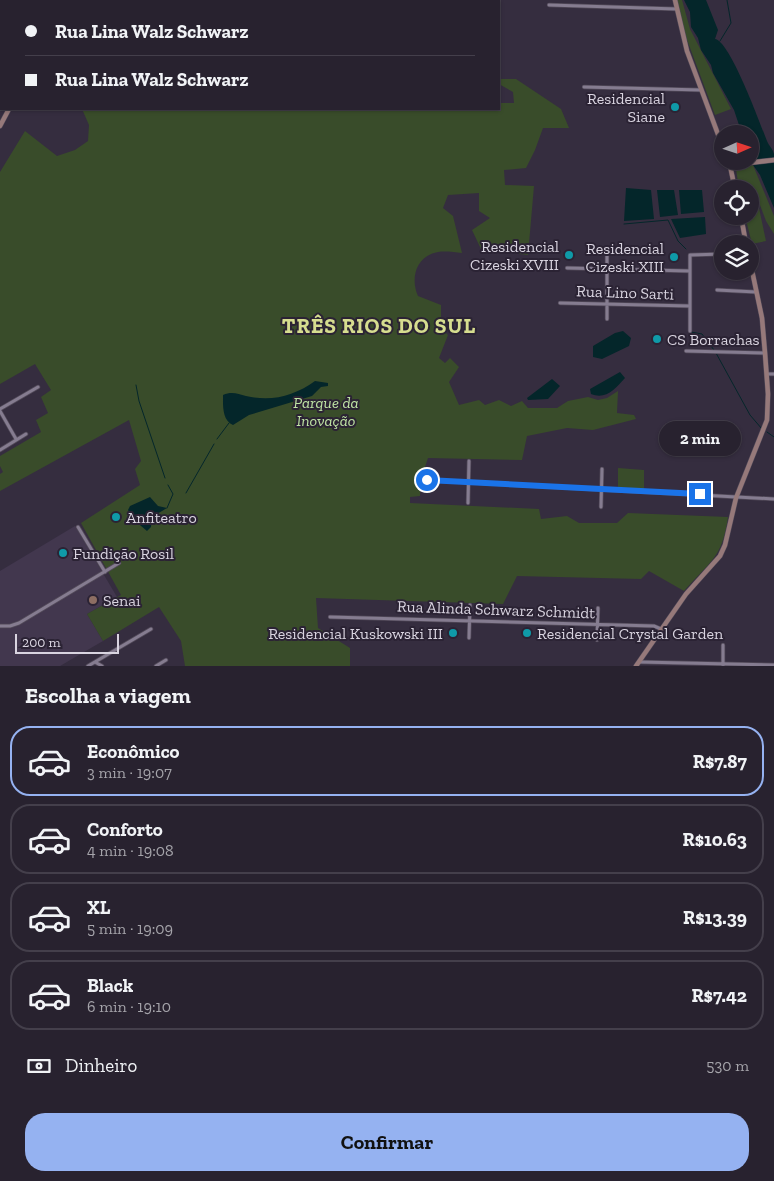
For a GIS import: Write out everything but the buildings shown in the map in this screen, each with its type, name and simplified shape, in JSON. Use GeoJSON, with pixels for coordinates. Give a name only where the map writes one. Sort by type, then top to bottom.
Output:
{"type":"FeatureCollection","features":[{"type":"Feature","properties":{"kind":"street"},"geometry":{"type":"LineString","coordinates":[[675,0],[683,38],[715,125]]}},
{"type":"Feature","properties":{"kind":"street"},"geometry":{"type":"LineString","coordinates":[[549,5],[677,9]]}},
{"type":"Feature","properties":{"kind":"street"},"geometry":{"type":"LineString","coordinates":[[584,87],[702,90]]}},
{"type":"Feature","properties":{"kind":"street"},"geometry":{"type":"LineString","coordinates":[[0,126],[8,110]]}},
{"type":"Feature","properties":{"kind":"street"},"geometry":{"type":"LineString","coordinates":[[759,162],[774,160]]}},
{"type":"Feature","properties":{"kind":"street"},"geometry":{"type":"LineString","coordinates":[[606,254],[607,319]]}},
{"type":"Feature","properties":{"kind":"street"},"geometry":{"type":"LineString","coordinates":[[690,331],[690,254],[714,254]]}},
{"type":"Feature","properties":{"kind":"street"},"geometry":{"type":"LineString","coordinates":[[567,268],[690,271]]}},
{"type":"Feature","properties":{"kind":"street"},"geometry":{"type":"LineString","coordinates":[[638,664],[694,584],[720,556],[725,545],[736,498],[767,420],[766,353],[754,280]]}},
{"type":"Feature","properties":{"kind":"street"},"geometry":{"type":"LineString","coordinates":[[717,290],[756,292]]}},
{"type":"Feature","properties":{"kind":"street","name":"Rua Lino Sarti"},"geometry":{"type":"LineString","coordinates":[[560,303],[690,306]]}},
{"type":"Feature","properties":{"kind":"street"},"geometry":{"type":"LineString","coordinates":[[686,351],[766,353]]}},
{"type":"Feature","properties":{"kind":"street"},"geometry":{"type":"LineString","coordinates":[[767,374],[774,374]]}},
{"type":"Feature","properties":{"kind":"street"},"geometry":{"type":"LineString","coordinates":[[16,439],[0,410],[38,387]]}},
{"type":"Feature","properties":{"kind":"street"},"geometry":{"type":"LineString","coordinates":[[0,450],[26,434]]}},
{"type":"Feature","properties":{"kind":"street"},"geometry":{"type":"LineString","coordinates":[[468,503],[469,461]]}},
{"type":"Feature","properties":{"kind":"street"},"geometry":{"type":"LineString","coordinates":[[601,507],[602,469]]}},
{"type":"Feature","properties":{"kind":"street"},"geometry":{"type":"LineString","coordinates":[[427,480],[720,494],[736,498],[774,499]]}},
{"type":"Feature","properties":{"kind":"street"},"geometry":{"type":"LineString","coordinates":[[78,527],[105,572]]}},
{"type":"Feature","properties":{"kind":"street"},"geometry":{"type":"LineString","coordinates":[[0,626],[10,626],[19,623],[119,563]]}},
{"type":"Feature","properties":{"kind":"street"},"geometry":{"type":"LineString","coordinates":[[469,638],[470,605]]}},
{"type":"Feature","properties":{"kind":"street"},"geometry":{"type":"LineString","coordinates":[[597,640],[598,608]]}},
{"type":"Feature","properties":{"kind":"street","name":"Rua Alinda Schwarz Schmidt"},"geometry":{"type":"LineString","coordinates":[[330,617],[654,626],[661,629]]}},
{"type":"Feature","properties":{"kind":"street"},"geometry":{"type":"LineString","coordinates":[[88,666],[151,629]]}},
{"type":"Feature","properties":{"kind":"street"},"geometry":{"type":"LineString","coordinates":[[723,645],[723,665]]}},
{"type":"Feature","properties":{"kind":"street"},"geometry":{"type":"LineString","coordinates":[[156,666],[166,660]]}},
{"type":"Feature","properties":{"kind":"street"},"geometry":{"type":"LineString","coordinates":[[95,662],[102,666]]}},
{"type":"Feature","properties":{"kind":"street"},"geometry":{"type":"LineString","coordinates":[[638,664],[774,665]]}},
{"type":"Feature","properties":{"kind":"shaded area"},"geometry":{"type":"Polygon","coordinates":[[[684,0],[706,0],[718,30],[715,39],[721,43],[736,67],[773,151],[774,208],[756,170],[759,170],[759,125],[739,125],[734,110],[713,73],[711,65],[701,50],[698,38],[691,27],[690,12],[684,0]]]}},
{"type":"Feature","properties":{"kind":"shaded area"},"geometry":{"type":"Polygon","coordinates":[[[626,188],[651,190],[654,219],[624,221],[626,188]]]}},
{"type":"Feature","properties":{"kind":"shaded area"},"geometry":{"type":"Polygon","coordinates":[[[657,190],[674,190],[678,215],[660,217],[657,190]]]}},
{"type":"Feature","properties":{"kind":"shaded area"},"geometry":{"type":"Polygon","coordinates":[[[679,190],[702,190],[704,212],[681,214],[679,190]]]}},
{"type":"Feature","properties":{"kind":"shaded area"},"geometry":{"type":"Polygon","coordinates":[[[705,217],[706,234],[680,238],[671,219],[705,217]]]}},
{"type":"Feature","properties":{"kind":"shaded area"},"geometry":{"type":"Polygon","coordinates":[[[623,331],[631,338],[629,346],[602,359],[593,357],[593,346],[615,333],[623,331]]]}},
{"type":"Feature","properties":{"kind":"shaded area"},"geometry":{"type":"Polygon","coordinates":[[[620,372],[625,378],[614,389],[601,396],[591,394],[590,389],[620,372]]]}},
{"type":"Feature","properties":{"kind":"shaded area"},"geometry":{"type":"Polygon","coordinates":[[[552,379],[560,386],[548,399],[528,400],[527,398],[552,379]]]}},
{"type":"Feature","properties":{"kind":"shaded area"},"geometry":{"type":"Polygon","coordinates":[[[315,381],[328,383],[328,386],[321,387],[312,396],[249,415],[233,425],[229,423],[225,416],[223,395],[232,393],[256,398],[274,398],[299,391],[315,381]]]}},
{"type":"Feature","properties":{"kind":"shaded area"},"geometry":{"type":"Polygon","coordinates":[[[150,497],[158,506],[167,508],[152,517],[151,527],[147,531],[134,520],[128,510],[130,506],[150,497]]]}},
{"type":"Feature","properties":{"kind":"shaded area"},"geometry":{"type":"Polygon","coordinates":[[[75,526],[117,597],[87,614],[103,641],[60,666],[0,666],[0,571],[75,526]]]}},
{"type":"Feature","properties":{"kind":"green space"},"geometry":{"type":"Polygon","coordinates":[[[677,0],[682,0],[690,29],[731,109],[715,115],[686,37],[677,0]]]}},
{"type":"Feature","properties":{"kind":"green space","name":"Parque da Inovação"},"geometry":{"type":"Polygon","coordinates":[[[500,79],[516,79],[561,109],[569,128],[543,128],[526,168],[504,170],[505,185],[534,186],[528,255],[481,249],[472,230],[490,218],[479,211],[479,193],[448,195],[443,208],[453,216],[462,253],[438,252],[430,254],[420,263],[415,275],[418,296],[441,305],[441,328],[448,335],[439,358],[445,363],[450,358],[459,367],[449,382],[459,405],[479,400],[485,405],[499,400],[511,406],[522,401],[528,408],[557,408],[568,401],[588,397],[598,400],[607,398],[618,391],[617,413],[634,415],[636,419],[593,430],[567,428],[527,436],[522,460],[428,458],[421,479],[420,496],[410,497],[410,503],[539,509],[541,519],[567,516],[579,523],[617,523],[628,513],[728,517],[722,542],[714,558],[684,591],[649,571],[641,579],[517,576],[503,604],[316,598],[318,628],[350,648],[350,666],[185,666],[181,641],[159,607],[103,641],[87,614],[121,595],[81,523],[140,485],[135,469],[141,461],[129,420],[0,491],[0,474],[3,472],[0,466],[0,456],[41,432],[36,420],[48,413],[41,397],[51,390],[35,364],[0,384],[0,172],[25,131],[57,156],[75,150],[88,141],[89,125],[82,110],[500,110],[500,103],[514,103],[513,92],[500,85],[500,79]]]}},
{"type":"Feature","properties":{"kind":"green space"},"geometry":{"type":"Polygon","coordinates":[[[736,170],[755,170],[774,216],[774,234],[766,221],[759,202],[759,180],[738,180],[736,170]]]}},
{"type":"Feature","properties":{"kind":"green space"},"geometry":{"type":"Polygon","coordinates":[[[759,208],[766,241],[759,242],[759,235],[750,235],[747,225],[759,225],[759,208]]]}},
{"type":"Feature","properties":{"kind":"green space"},"geometry":{"type":"Polygon","coordinates":[[[618,468],[644,470],[644,489],[618,487],[618,468]]]}},
{"type":"Feature","properties":{"kind":"waterway"},"geometry":{"type":"LineString","coordinates":[[720,41],[731,23],[727,0]]}},
{"type":"Feature","properties":{"kind":"waterway"},"geometry":{"type":"LineString","coordinates":[[624,224],[668,220],[678,241],[686,249]]}},
{"type":"Feature","properties":{"kind":"waterway"},"geometry":{"type":"LineString","coordinates":[[691,332],[702,334],[714,350]]}},
{"type":"Feature","properties":{"kind":"waterway"},"geometry":{"type":"LineString","coordinates":[[716,353],[750,415],[762,429]]}},
{"type":"Feature","properties":{"kind":"waterway"},"geometry":{"type":"LineString","coordinates":[[136,385],[139,401],[165,478]]}},
{"type":"Feature","properties":{"kind":"waterway"},"geometry":{"type":"LineString","coordinates":[[217,439],[229,423]]}},
{"type":"Feature","properties":{"kind":"waterway"},"geometry":{"type":"LineString","coordinates":[[767,432],[774,437]]}},
{"type":"Feature","properties":{"kind":"waterway"},"geometry":{"type":"LineString","coordinates":[[186,493],[214,444]]}},
{"type":"Feature","properties":{"kind":"waterway"},"geometry":{"type":"LineString","coordinates":[[167,508],[173,494],[168,485]]}},
{"type":"Feature","properties":{"kind":"place","name":"Residencial Siane"},"geometry":{"type":"Point","coordinates":[675,107]}},
{"type":"Feature","properties":{"kind":"place","name":"Residencial Cizeski XVIII"},"geometry":{"type":"Point","coordinates":[569,255]}},
{"type":"Feature","properties":{"kind":"place","name":"Residencial Cizeski XIII"},"geometry":{"type":"Point","coordinates":[674,257]}},
{"type":"Feature","properties":{"kind":"place","name":"CS Borrachas"},"geometry":{"type":"Point","coordinates":[657,339]}},
{"type":"Feature","properties":{"kind":"place","name":"Anfiteatro"},"geometry":{"type":"Point","coordinates":[116,517]}},
{"type":"Feature","properties":{"kind":"place","name":"Fundição Rosil"},"geometry":{"type":"Point","coordinates":[63,553]}},
{"type":"Feature","properties":{"kind":"place","name":"Senai"},"geometry":{"type":"Point","coordinates":[93,600]}},
{"type":"Feature","properties":{"kind":"place","name":"Residencial Kuskowski III"},"geometry":{"type":"Point","coordinates":[453,633]}},
{"type":"Feature","properties":{"kind":"place","name":"Residencial Crystal Garden"},"geometry":{"type":"Point","coordinates":[527,633]}},
{"type":"Feature","properties":{"kind":"district","name":"TRÊS RIOS DO SUL"},"geometry":{"type":"Point","coordinates":[379,326]}},
{"type":"Feature","properties":{"kind":"route"},"geometry":{"type":"LineString","coordinates":[[427,480],[700,494]]}}]}
